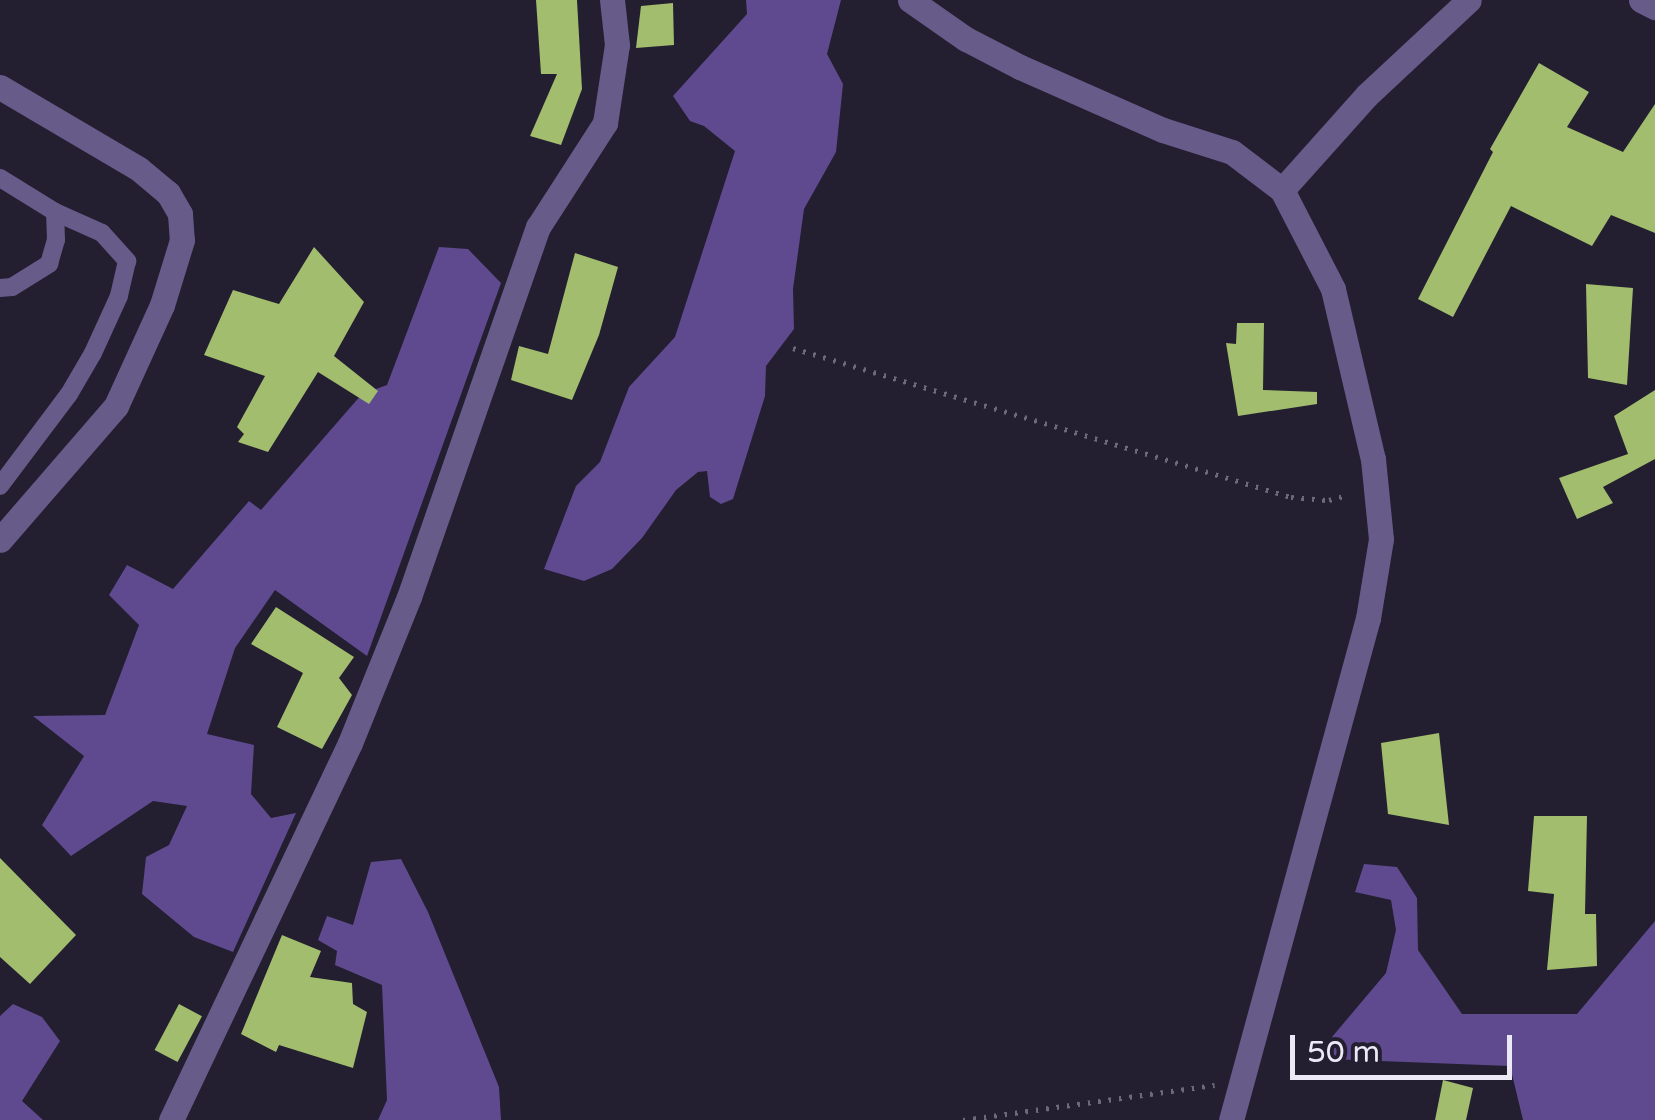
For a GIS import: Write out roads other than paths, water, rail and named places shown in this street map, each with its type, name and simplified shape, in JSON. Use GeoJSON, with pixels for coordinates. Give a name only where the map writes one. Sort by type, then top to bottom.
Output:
{"type":"FeatureCollection","features":[{"type":"Feature","properties":{"kind":"street"},"geometry":{"type":"LineString","coordinates":[[171,1120],[350,743],[409,597],[538,227],[604,123],[617,45],[612,0]]}},
{"type":"Feature","properties":{"kind":"street"},"geometry":{"type":"LineString","coordinates":[[910,0],[966,39],[1020,66],[1163,130],[1232,152],[1282,190],[1332,289],[1358,385],[1380,539],[1368,618],[1231,1120]]}},
{"type":"Feature","properties":{"kind":"street"},"geometry":{"type":"LineString","coordinates":[[1282,190],[1368,95],[1469,0]]}},
{"type":"Feature","properties":{"kind":"street"},"geometry":{"type":"LineString","coordinates":[[1641,0],[1655,7]]}},
{"type":"Feature","properties":{"kind":"street"},"geometry":{"type":"LineString","coordinates":[[0,88],[139,169],[168,194],[180,214],[182,240],[156,320],[116,406],[0,540]]}},
{"type":"Feature","properties":{"kind":"lane"},"geometry":{"type":"LineString","coordinates":[[0,178],[55,212],[102,233],[127,261],[120,296],[93,353],[69,394],[0,486]]}},
{"type":"Feature","properties":{"kind":"lane"},"geometry":{"type":"LineString","coordinates":[[0,288],[12,287],[49,264],[56,240],[55,212]]}}]}
